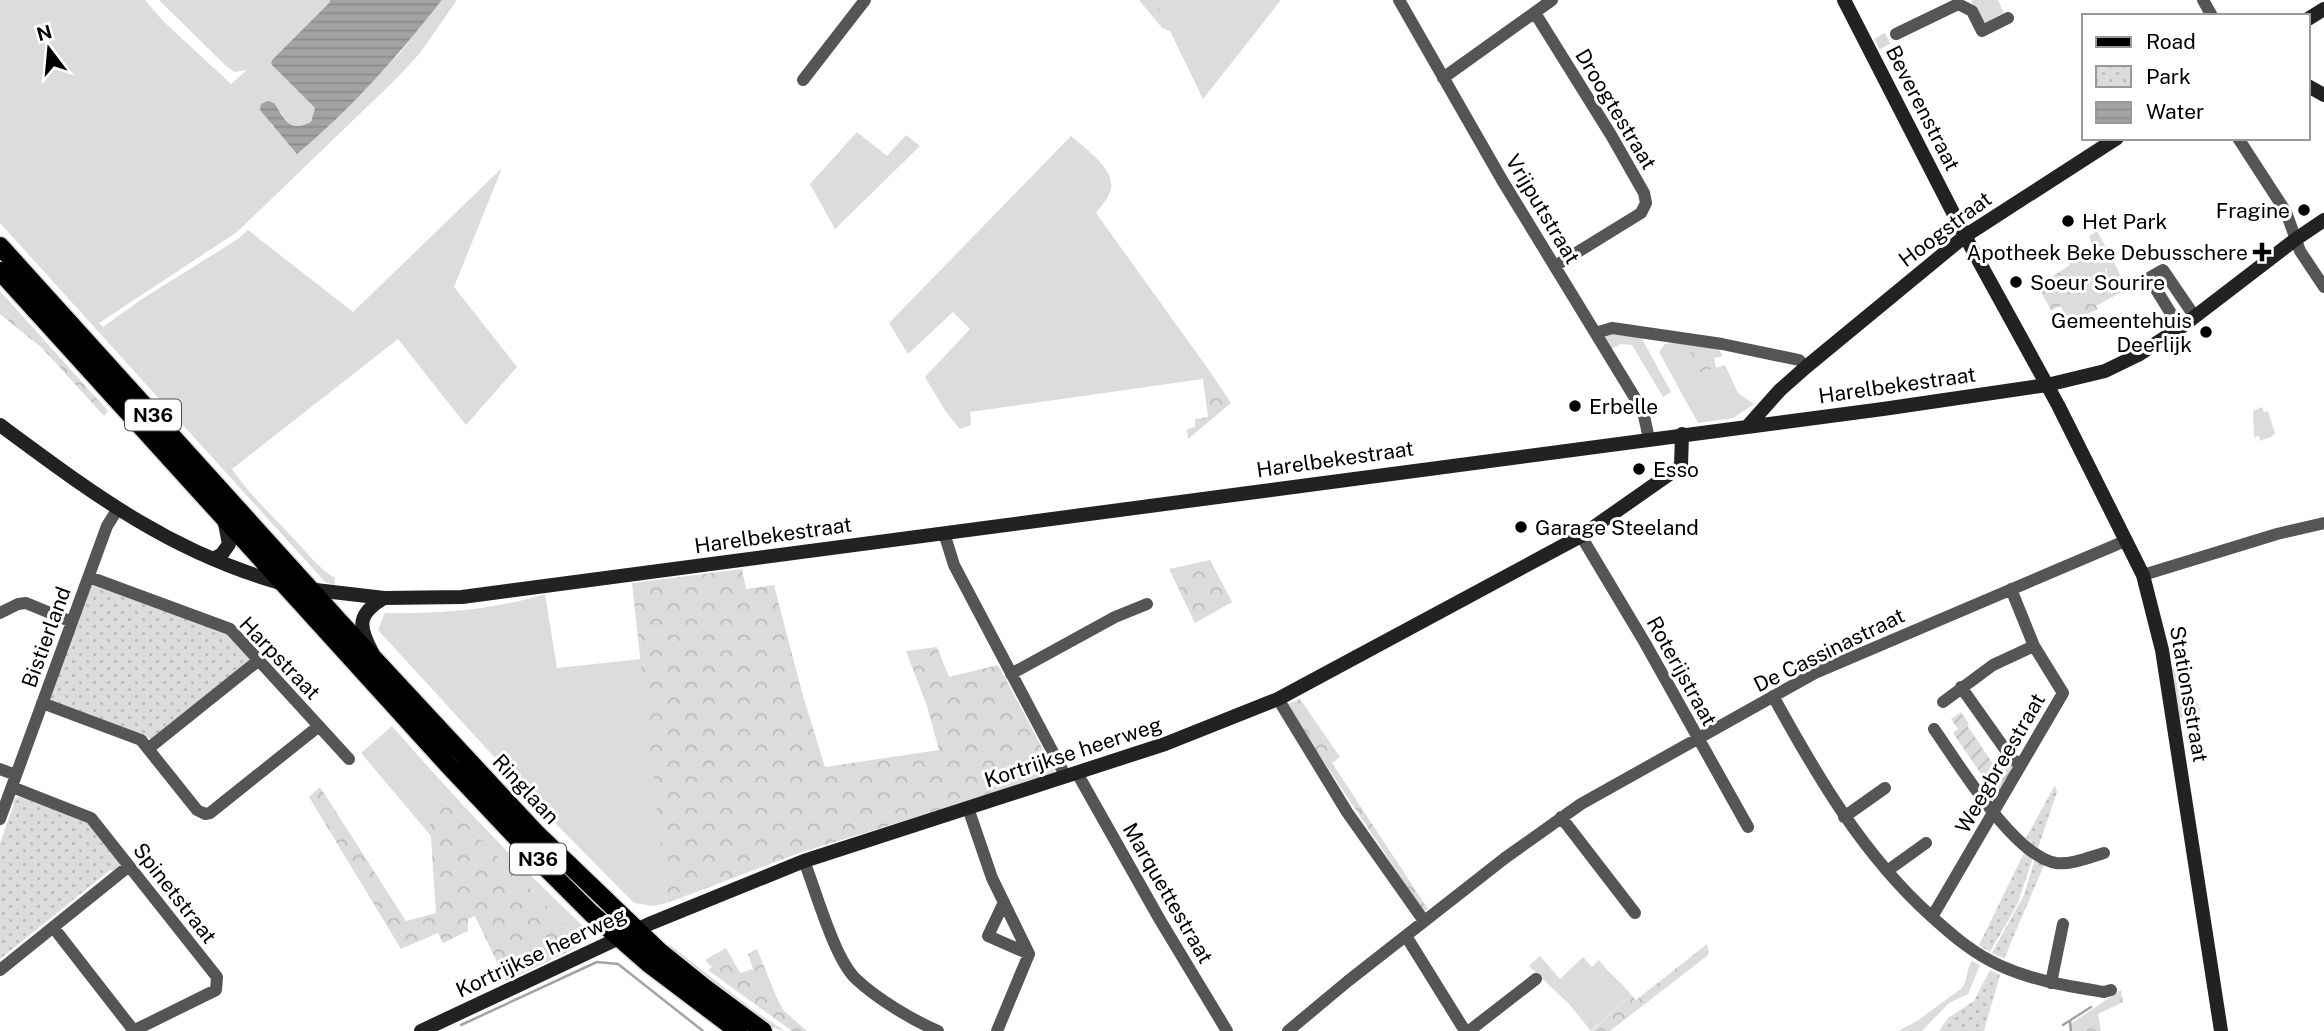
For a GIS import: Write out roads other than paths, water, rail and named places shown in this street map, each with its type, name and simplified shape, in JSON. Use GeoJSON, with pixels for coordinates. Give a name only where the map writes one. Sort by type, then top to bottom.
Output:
{"type":"FeatureCollection","features":[{"type":"Feature","properties":{"kind":"main road","name":"N36"},"geometry":{"type":"LineString","coordinates":[[0,246],[300,588]]}},
{"type":"Feature","properties":{"kind":"main road","name":"N36"},"geometry":{"type":"LineString","coordinates":[[0,271],[224,517],[300,588]]}},
{"type":"Feature","properties":{"kind":"main road","name":"Ringlaan"},"geometry":{"type":"LineString","coordinates":[[300,588],[376,659],[535,832],[636,930],[705,988],[764,1031]]}},
{"type":"Feature","properties":{"kind":"main road","name":"Ringlaan"},"geometry":{"type":"LineString","coordinates":[[300,588],[473,792],[582,903],[669,979],[738,1031]]}},
{"type":"Feature","properties":{"kind":"street"},"geometry":{"type":"LineString","coordinates":[[803,80],[865,0]]}},
{"type":"Feature","properties":{"kind":"street","name":"Vrijputstraat"},"geometry":{"type":"LineString","coordinates":[[1399,0],[1643,411],[1649,439]]}},
{"type":"Feature","properties":{"kind":"street"},"geometry":{"type":"LineString","coordinates":[[1443,78],[1552,0]]}},
{"type":"Feature","properties":{"kind":"street","name":"Beverenstraat"},"geometry":{"type":"LineString","coordinates":[[1844,0],[1873,46],[1965,236],[2047,385]]}},
{"type":"Feature","properties":{"kind":"street"},"geometry":{"type":"LineString","coordinates":[[1896,34],[1957,2],[1972,11],[1982,31],[2008,18]]}},
{"type":"Feature","properties":{"kind":"street","name":"Droogtestraat"},"geometry":{"type":"LineString","coordinates":[[1535,13],[1611,135],[1644,193],[1646,203],[1641,213],[1555,266]]}},
{"type":"Feature","properties":{"kind":"street","name":"Hoogstraat"},"geometry":{"type":"LineString","coordinates":[[1747,427],[1780,390],[1806,367],[1965,236],[2115,140]]}},
{"type":"Feature","properties":{"kind":"street"},"geometry":{"type":"LineString","coordinates":[[2239,140],[2286,212],[2300,251],[2324,286]]}},
{"type":"Feature","properties":{"kind":"street","name":"Harelbekestraat"},"geometry":{"type":"LineString","coordinates":[[0,425],[117,510],[180,545],[258,576],[300,588],[384,598],[462,597],[1747,427],[2080,379],[2121,364],[2180,328],[2324,220]]}},
{"type":"Feature","properties":{"kind":"street"},"geometry":{"type":"LineString","coordinates":[[2180,328],[2149,278],[2163,270],[2195,317]]}},
{"type":"Feature","properties":{"kind":"street"},"geometry":{"type":"LineString","coordinates":[[1597,333],[1612,328],[1722,344],[1799,360],[1806,367]]}},
{"type":"Feature","properties":{"kind":"street","name":"Stationsstraat"},"geometry":{"type":"LineString","coordinates":[[2047,385],[2143,575],[2162,650],[2221,1031]]}},
{"type":"Feature","properties":{"kind":"street","name":"Kortrijkse heerweg"},"geometry":{"type":"LineString","coordinates":[[421,1031],[619,937],[804,861],[1177,740],[1278,699],[1580,536],[1681,466],[1682,434]]}},
{"type":"Feature","properties":{"kind":"street","name":"Bistierland"},"geometry":{"type":"LineString","coordinates":[[0,819],[107,526],[117,510]]}},
{"type":"Feature","properties":{"kind":"street"},"geometry":{"type":"LineString","coordinates":[[213,559],[222,554],[229,544],[224,517]]}},
{"type":"Feature","properties":{"kind":"street"},"geometry":{"type":"LineString","coordinates":[[2143,575],[2277,534],[2324,523]]}},
{"type":"Feature","properties":{"kind":"street","name":"Marquettestraat"},"geometry":{"type":"LineString","coordinates":[[944,533],[954,565],[1011,674],[1227,1031]]}},
{"type":"Feature","properties":{"kind":"street","name":"Roterijstraat"},"geometry":{"type":"LineString","coordinates":[[1580,536],[1645,643],[1748,827]]}},
{"type":"Feature","properties":{"kind":"street","name":"De Cassinastraat"},"geometry":{"type":"LineString","coordinates":[[1289,1031],[1348,981],[1561,817],[1815,673],[2125,541]]}},
{"type":"Feature","properties":{"kind":"street","name":"Harpstraat"},"geometry":{"type":"LineString","coordinates":[[89,577],[230,628],[349,760]]}},
{"type":"Feature","properties":{"kind":"street","name":"Weegbreestraat"},"geometry":{"type":"LineString","coordinates":[[1932,917],[2063,693],[2034,646],[2011,589]]}},
{"type":"Feature","properties":{"kind":"street"},"geometry":{"type":"LineString","coordinates":[[376,659],[365,639],[363,620],[368,609],[384,598]]}},
{"type":"Feature","properties":{"kind":"street"},"geometry":{"type":"LineString","coordinates":[[0,613],[26,603],[72,622]]}},
{"type":"Feature","properties":{"kind":"street"},"geometry":{"type":"LineString","coordinates":[[1011,674],[1115,617],[1147,604]]}},
{"type":"Feature","properties":{"kind":"street"},"geometry":{"type":"LineString","coordinates":[[1943,702],[1999,661],[2034,646]]}},
{"type":"Feature","properties":{"kind":"street"},"geometry":{"type":"LineString","coordinates":[[149,748],[259,660]]}},
{"type":"Feature","properties":{"kind":"street"},"geometry":{"type":"LineString","coordinates":[[1962,687],[2012,759],[2021,765]]}},
{"type":"Feature","properties":{"kind":"street"},"geometry":{"type":"LineString","coordinates":[[1773,696],[1844,817],[1887,871],[1952,935],[1989,960],[2029,977],[2104,992],[2111,990]]}},
{"type":"Feature","properties":{"kind":"street"},"geometry":{"type":"LineString","coordinates":[[1278,699],[1348,812],[1424,922]]}},
{"type":"Feature","properties":{"kind":"street"},"geometry":{"type":"LineString","coordinates":[[42,704],[141,740],[197,810],[205,814],[210,813],[319,726]]}},
{"type":"Feature","properties":{"kind":"street"},"geometry":{"type":"LineString","coordinates":[[1934,729],[1993,811],[2024,845],[2056,863],[2104,853]]}},
{"type":"Feature","properties":{"kind":"street","name":"Spinetstraat"},"geometry":{"type":"LineString","coordinates":[[0,769],[14,781],[91,818],[217,977],[216,990],[134,1031]]}},
{"type":"Feature","properties":{"kind":"street"},"geometry":{"type":"LineString","coordinates":[[1844,817],[1885,788]]}},
{"type":"Feature","properties":{"kind":"street"},"geometry":{"type":"LineString","coordinates":[[968,808],[992,878],[1029,954],[997,1031]]}},
{"type":"Feature","properties":{"kind":"street"},"geometry":{"type":"LineString","coordinates":[[1561,817],[1635,913]]}},
{"type":"Feature","properties":{"kind":"street"},"geometry":{"type":"LineString","coordinates":[[1887,871],[1926,843]]}},
{"type":"Feature","properties":{"kind":"street"},"geometry":{"type":"LineString","coordinates":[[804,861],[844,961],[855,978],[886,1001],[938,1031]]}},
{"type":"Feature","properties":{"kind":"street"},"geometry":{"type":"LineString","coordinates":[[0,970],[129,866]]}},
{"type":"Feature","properties":{"kind":"street"},"geometry":{"type":"LineString","coordinates":[[1004,902],[988,936],[1029,954]]}},
{"type":"Feature","properties":{"kind":"street"},"geometry":{"type":"LineString","coordinates":[[2051,983],[2063,924]]}},
{"type":"Feature","properties":{"kind":"street"},"geometry":{"type":"LineString","coordinates":[[53,927],[134,1031]]}},
{"type":"Feature","properties":{"kind":"street"},"geometry":{"type":"LineString","coordinates":[[1406,936],[1467,1031],[1536,979]]}},
{"type":"Feature","properties":{"kind":"water"},"geometry":{"type":"Polygon","coordinates":[[[330,0],[442,0],[374,81],[297,154],[260,110],[261,104],[268,101],[274,103],[288,123],[293,125],[311,122],[315,108],[271,64],[330,0]]]}},
{"type":"Feature","properties":{"kind":"waterway"},"geometry":{"type":"LineString","coordinates":[[461,1025],[597,962],[618,964],[703,1031]]}},
{"type":"Feature","properties":{"kind":"waterway"},"geometry":{"type":"LineString","coordinates":[[2063,1025],[2091,1007]]}},
{"type":"Feature","properties":{"kind":"waterway"},"geometry":{"type":"LineString","coordinates":[[2070,1021],[2071,1031]]}},
{"type":"Feature","properties":{"kind":"tunnel"},"geometry":{"type":"LineString","coordinates":[[1877,44],[1896,34]]}},
{"type":"Feature","properties":{"kind":"place","name":"Fragine"},"geometry":{"type":"Point","coordinates":[2304,210]}},
{"type":"Feature","properties":{"kind":"place","name":"Het Park"},"geometry":{"type":"Point","coordinates":[2068,221]}},
{"type":"Feature","properties":{"kind":"place","name":"Apotheek Beke Debusschere"},"geometry":{"type":"Point","coordinates":[2262,252]}},
{"type":"Feature","properties":{"kind":"place","name":"Soeur Sourire"},"geometry":{"type":"Point","coordinates":[2016,282]}},
{"type":"Feature","properties":{"kind":"place","name":"Gemeentehuis Deerlijk"},"geometry":{"type":"Point","coordinates":[2206,332]}},
{"type":"Feature","properties":{"kind":"place","name":"Erbelle"},"geometry":{"type":"Point","coordinates":[1575,406]}},
{"type":"Feature","properties":{"kind":"place","name":"Esso"},"geometry":{"type":"Point","coordinates":[1639,469]}},
{"type":"Feature","properties":{"kind":"place","name":"Garage Steeland"},"geometry":{"type":"Point","coordinates":[1521,527]}}]}
